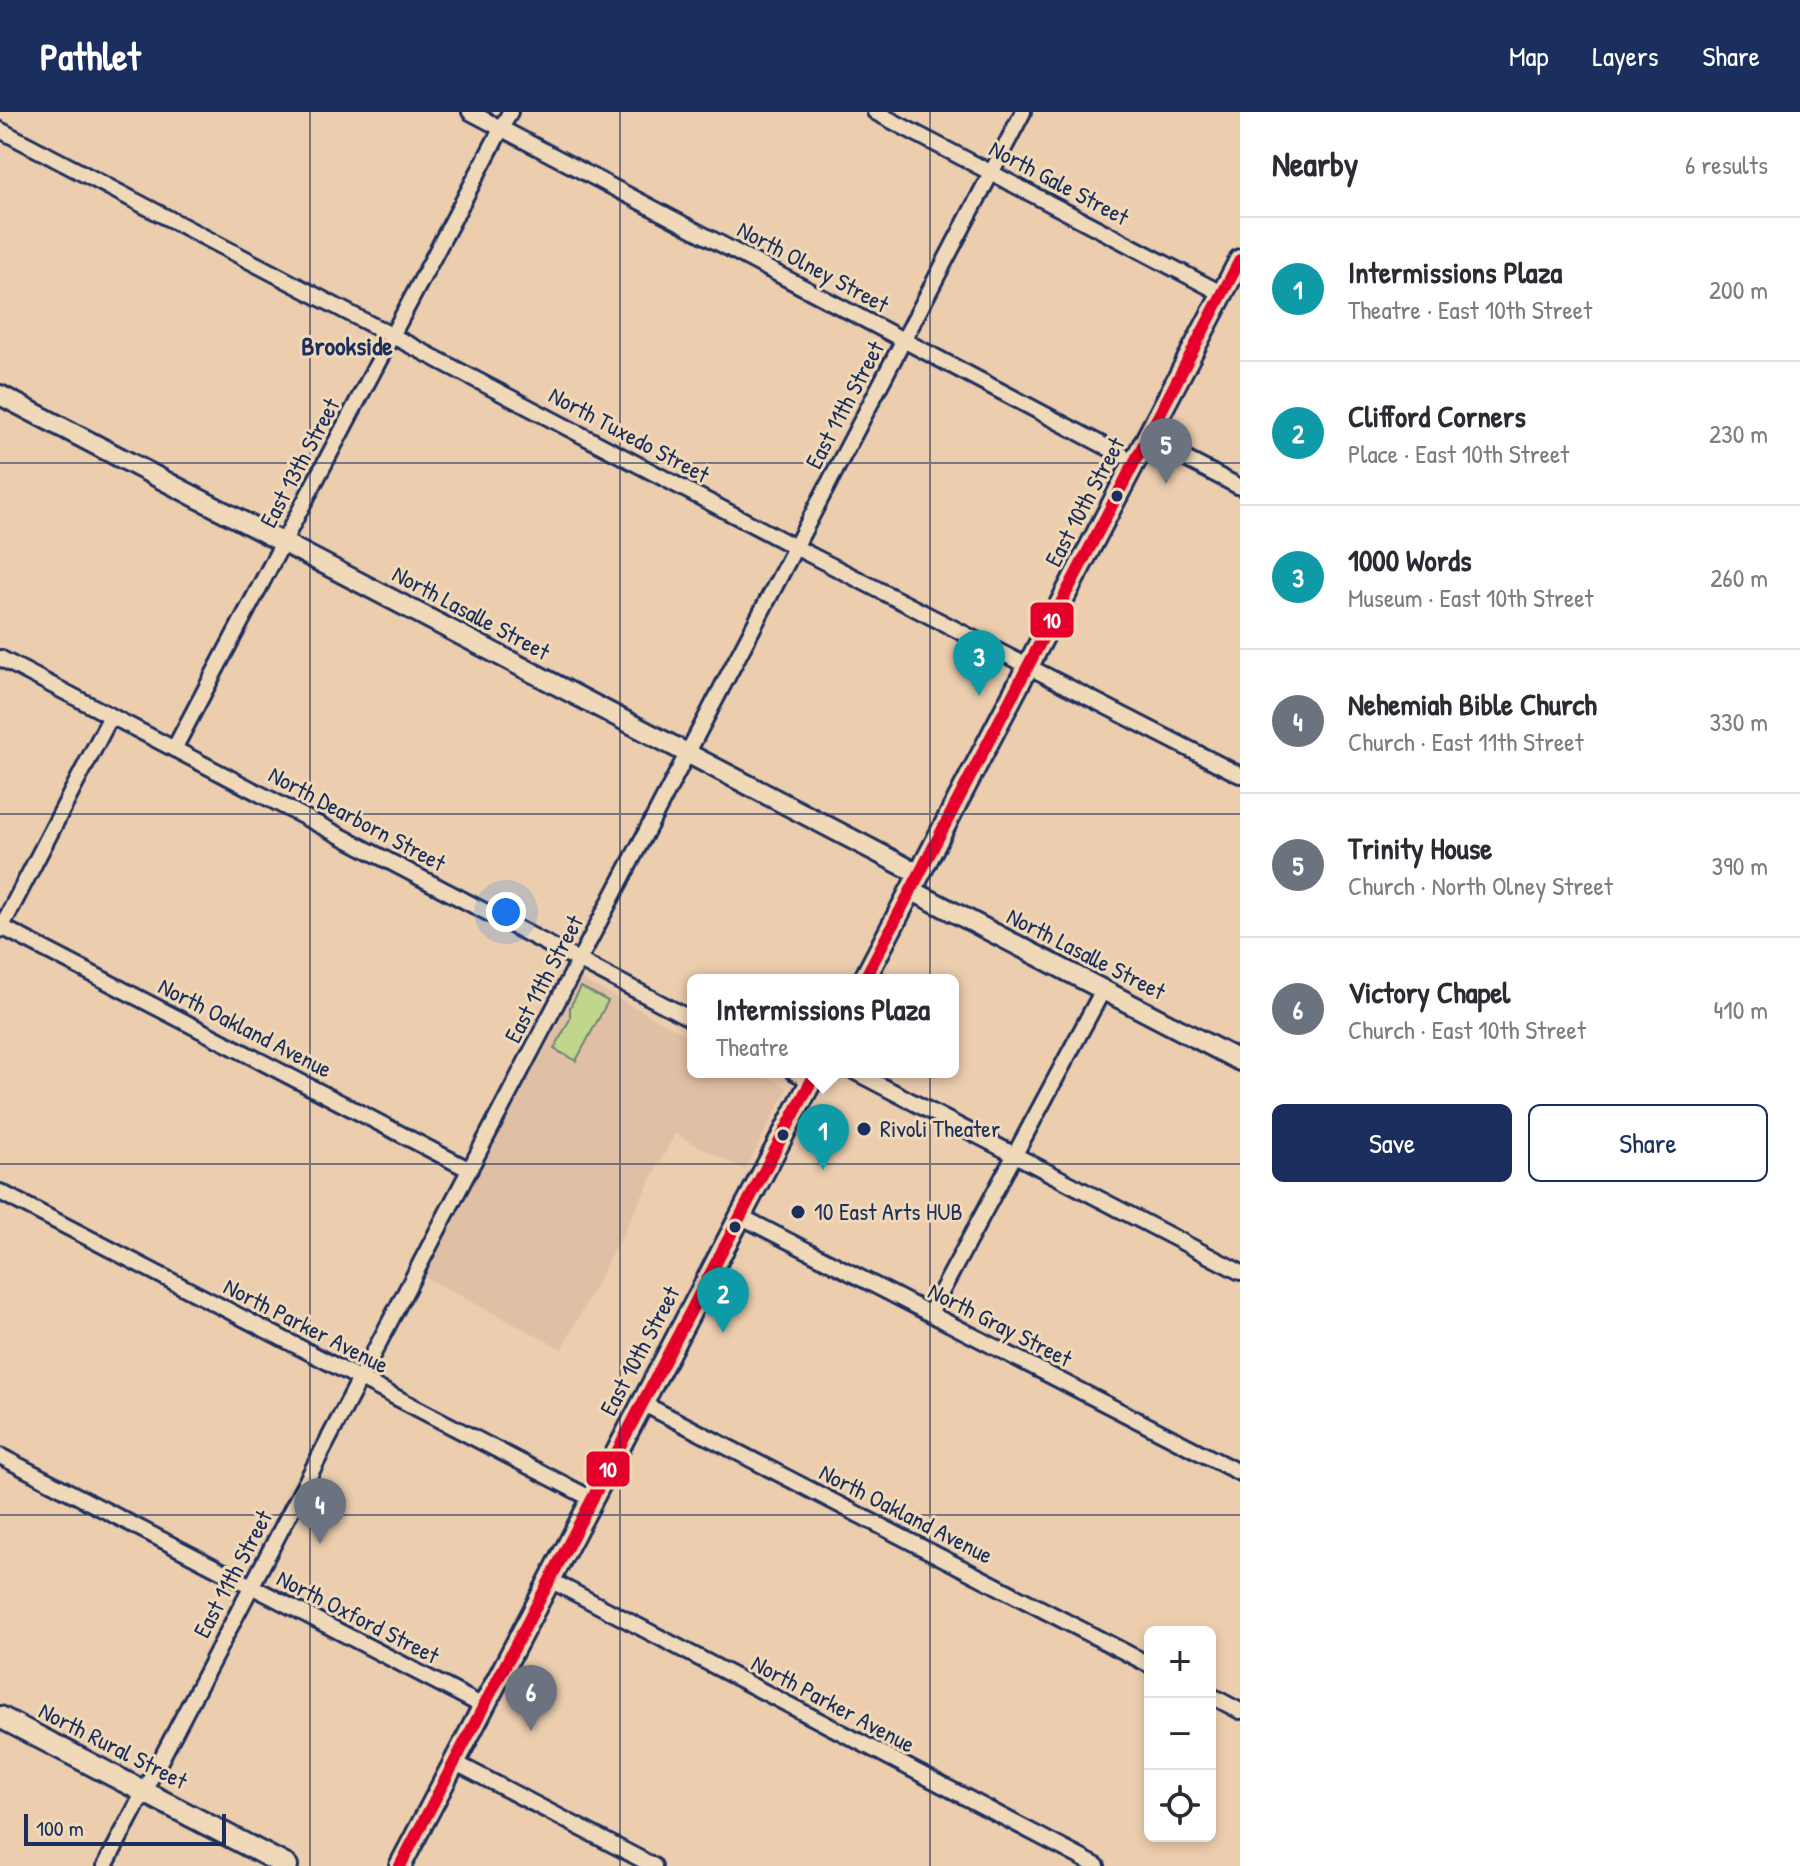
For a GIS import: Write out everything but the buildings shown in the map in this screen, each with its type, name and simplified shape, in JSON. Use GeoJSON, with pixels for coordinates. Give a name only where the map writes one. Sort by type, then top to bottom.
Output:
{"type":"FeatureCollection","features":[{"type":"Feature","properties":{"kind":"main road","name":"East 10th Street"},"geometry":{"type":"LineString","coordinates":[[867,974],[1240,260]]}},
{"type":"Feature","properties":{"kind":"main road","name":"East 10th Street"},"geometry":{"type":"LineString","coordinates":[[400,1866],[740,1216],[806,1078]]}},
{"type":"Feature","properties":{"kind":"main road","name":"North Rural Street"},"geometry":{"type":"LineString","coordinates":[[0,1717],[287,1866]]}},
{"type":"Feature","properties":{"kind":"street","name":"North Olney Street"},"geometry":{"type":"LineString","coordinates":[[470,112],[1135,462]]}},
{"type":"Feature","properties":{"kind":"street","name":"East 13th Street"},"geometry":{"type":"LineString","coordinates":[[174,749],[510,112]]}},
{"type":"Feature","properties":{"kind":"street","name":"North Gale Street"},"geometry":{"type":"LineString","coordinates":[[875,112],[1223,294]]}},
{"type":"Feature","properties":{"kind":"street","name":"East 11th Street"},"geometry":{"type":"LineString","coordinates":[[105,1866],[1023,112]]}},
{"type":"Feature","properties":{"kind":"street","name":"North Tuxedo Street"},"geometry":{"type":"LineString","coordinates":[[0,130],[795,547],[1240,775]]}},
{"type":"Feature","properties":{"kind":"street","name":"North Lasalle Street"},"geometry":{"type":"LineString","coordinates":[[0,395],[686,753],[1103,990],[1240,1061]]}},
{"type":"Feature","properties":{"kind":"street"},"geometry":{"type":"LineString","coordinates":[[1147,439],[1240,487]]}},
{"type":"Feature","properties":{"kind":"street","name":"North Dearborn Street"},"geometry":{"type":"LineString","coordinates":[[0,658],[687,1017]]}},
{"type":"Feature","properties":{"kind":"street"},"geometry":{"type":"LineString","coordinates":[[1,928],[111,716]]}},
{"type":"Feature","properties":{"kind":"street","name":"North Oakland Avenue"},"geometry":{"type":"LineString","coordinates":[[1,928],[470,1170]]}},
{"type":"Feature","properties":{"kind":"street"},"geometry":{"type":"LineString","coordinates":[[930,1313],[1103,990]]}},
{"type":"Feature","properties":{"kind":"street"},"geometry":{"type":"LineString","coordinates":[[866,1078],[1240,1272]]}},
{"type":"Feature","properties":{"kind":"street","name":"North Parker Avenue"},"geometry":{"type":"LineString","coordinates":[[0,1192],[592,1499]]}},
{"type":"Feature","properties":{"kind":"street","name":"North Gray Street"},"geometry":{"type":"LineString","coordinates":[[740,1216],[1240,1473]]}},
{"type":"Feature","properties":{"kind":"street","name":"North Oakland Avenue"},"geometry":{"type":"LineString","coordinates":[[642,1403],[1144,1662]]}},
{"type":"Feature","properties":{"kind":"street","name":"North Oxford Street"},"geometry":{"type":"LineString","coordinates":[[0,1456],[483,1706]]}},
{"type":"Feature","properties":{"kind":"street","name":"North Parker Avenue"},"geometry":{"type":"LineString","coordinates":[[550,1580],[1097,1866]]}},
{"type":"Feature","properties":{"kind":"street"},"geometry":{"type":"LineString","coordinates":[[1216,1698],[1240,1711]]}},
{"type":"Feature","properties":{"kind":"street"},"geometry":{"type":"LineString","coordinates":[[454,1762],[654,1866]]}},
{"type":"Feature","properties":{"kind":"shaded area"},"geometry":{"type":"Polygon","coordinates":[[[581,979],[687,1035],[687,1078],[769,1078],[788,1088],[745,1170],[675,1134],[562,1349],[424,1277],[581,979]]]}},
{"type":"Feature","properties":{"kind":"green space"},"geometry":{"type":"Polygon","coordinates":[[[581,987],[608,1001],[576,1061],[554,1049],[570,1019],[570,1007],[581,987]]]}},
{"type":"Feature","properties":{"kind":"transit line","name":"10"},"geometry":{"type":"LineString","coordinates":[[867,974],[1240,260]]}},
{"type":"Feature","properties":{"kind":"transit line","name":"10"},"geometry":{"type":"LineString","coordinates":[[400,1866],[813,1078]]}},
{"type":"Feature","properties":{"kind":"place","name":"Trinity House"},"geometry":{"type":"Point","coordinates":[1166,484]}},
{"type":"Feature","properties":{"kind":"place","name":"1000 Words"},"geometry":{"type":"Point","coordinates":[979,696]}},
{"type":"Feature","properties":{"kind":"place","name":"Rivoli Theater"},"geometry":{"type":"Point","coordinates":[864,1129]}},
{"type":"Feature","properties":{"kind":"place","name":"Intermissions Plaza"},"geometry":{"type":"Point","coordinates":[823,1170]}},
{"type":"Feature","properties":{"kind":"place","name":"10 East Arts HUB"},"geometry":{"type":"Point","coordinates":[798,1212]}},
{"type":"Feature","properties":{"kind":"place","name":"Clifford Corners"},"geometry":{"type":"Point","coordinates":[723,1333]}},
{"type":"Feature","properties":{"kind":"place","name":"Nehemiah Bible Church"},"geometry":{"type":"Point","coordinates":[320,1544]}},
{"type":"Feature","properties":{"kind":"place","name":"Victory Chapel"},"geometry":{"type":"Point","coordinates":[531,1731]}},
{"type":"Feature","properties":{"kind":"district","name":"Brookside"},"geometry":{"type":"Point","coordinates":[347,346]}}]}
